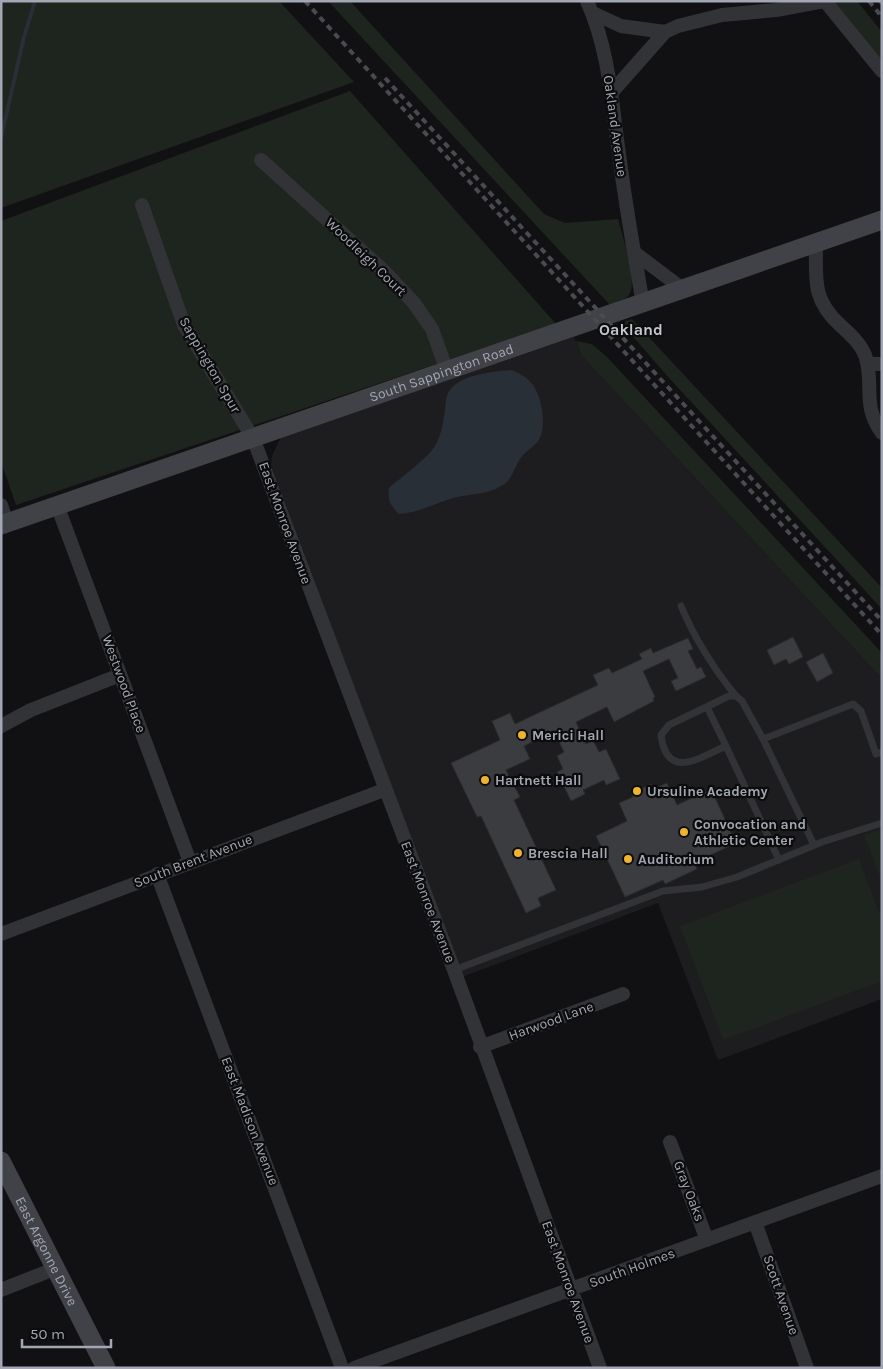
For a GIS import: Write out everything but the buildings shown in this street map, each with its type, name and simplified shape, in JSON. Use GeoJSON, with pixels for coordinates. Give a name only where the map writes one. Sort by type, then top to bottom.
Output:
{"type":"FeatureCollection","features":[{"type":"Feature","properties":{"kind":"street"},"geometry":{"type":"LineString","coordinates":[[611,93],[665,32],[695,20],[722,15],[776,10],[824,1],[882,72]]}},
{"type":"Feature","properties":{"kind":"street"},"geometry":{"type":"LineString","coordinates":[[590,7],[621,26],[665,32]]}},
{"type":"Feature","properties":{"kind":"street","name":"Oakland Avenue"},"geometry":{"type":"LineString","coordinates":[[590,7],[609,72],[634,253],[643,304]]}},
{"type":"Feature","properties":{"kind":"street","name":"Woodleigh Court"},"geometry":{"type":"LineString","coordinates":[[261,160],[384,271],[414,303],[432,329],[448,371]]}},
{"type":"Feature","properties":{"kind":"street","name":"Sappington Spur"},"geometry":{"type":"LineString","coordinates":[[142,205],[184,325],[253,438]]}},
{"type":"Feature","properties":{"kind":"street","name":"South Sappington Road"},"geometry":{"type":"LineString","coordinates":[[4,524],[882,220]]}},
{"type":"Feature","properties":{"kind":"street"},"geometry":{"type":"LineString","coordinates":[[816,244],[816,281],[821,303],[830,316],[853,337],[863,352],[875,364],[869,406],[873,420],[882,433]]}},
{"type":"Feature","properties":{"kind":"street"},"geometry":{"type":"LineString","coordinates":[[634,253],[684,290]]}},
{"type":"Feature","properties":{"kind":"street","name":"East Monroe Avenue"},"geometry":{"type":"LineString","coordinates":[[253,438],[384,790],[454,970],[480,1047],[600,1368]]}},
{"type":"Feature","properties":{"kind":"street"},"geometry":{"type":"LineString","coordinates":[[1,505],[4,524]]}},
{"type":"Feature","properties":{"kind":"street","name":"Westwood Place"},"geometry":{"type":"LineString","coordinates":[[57,506],[190,862]]}},
{"type":"Feature","properties":{"kind":"street"},"geometry":{"type":"LineString","coordinates":[[1,726],[31,710],[120,675]]}},
{"type":"Feature","properties":{"kind":"street","name":"South Brent Avenue"},"geometry":{"type":"LineString","coordinates":[[1,934],[384,790]]}},
{"type":"Feature","properties":{"kind":"street","name":"East Madison Avenue"},"geometry":{"type":"LineString","coordinates":[[158,874],[342,1368]]}},
{"type":"Feature","properties":{"kind":"street","name":"Harwood Lane"},"geometry":{"type":"LineString","coordinates":[[480,1047],[622,994]]}},
{"type":"Feature","properties":{"kind":"street","name":"Gray Oaks"},"geometry":{"type":"LineString","coordinates":[[670,1142],[707,1240]]}},
{"type":"Feature","properties":{"kind":"street","name":"East Argonne Drive"},"geometry":{"type":"LineString","coordinates":[[1,1161],[54,1269],[106,1368]]}},
{"type":"Feature","properties":{"kind":"street","name":"South Holmes"},"geometry":{"type":"LineString","coordinates":[[354,1368],[882,1176]]}},
{"type":"Feature","properties":{"kind":"street","name":"Scott Avenue"},"geometry":{"type":"LineString","coordinates":[[756,1222],[807,1368]]}},
{"type":"Feature","properties":{"kind":"street"},"geometry":{"type":"LineString","coordinates":[[1,1290],[54,1269]]}},
{"type":"Feature","properties":{"kind":"lane"},"geometry":{"type":"LineString","coordinates":[[681,606],[698,644],[716,671],[742,701],[763,738],[814,845]]}},
{"type":"Feature","properties":{"kind":"lane"},"geometry":{"type":"LineString","coordinates":[[726,746],[684,763],[667,756],[663,748],[661,736],[669,725],[729,696],[736,696]]}},
{"type":"Feature","properties":{"kind":"lane"},"geometry":{"type":"LineString","coordinates":[[763,738],[853,704],[862,711],[876,754],[882,752]]}},
{"type":"Feature","properties":{"kind":"lane"},"geometry":{"type":"LineString","coordinates":[[708,707],[779,860]]}},
{"type":"Feature","properties":{"kind":"lane"},"geometry":{"type":"LineString","coordinates":[[454,970],[663,891],[711,884],[737,877],[814,845],[882,823]]}},
{"type":"Feature","properties":{"kind":"shaded area"},"geometry":{"type":"Polygon","coordinates":[[[1,1],[279,1],[354,82],[1,208],[1,1]]]}},
{"type":"Feature","properties":{"kind":"shaded area"},"geometry":{"type":"Polygon","coordinates":[[[328,1],[350,1],[544,214],[565,223],[618,219],[632,277],[629,295],[610,305],[328,1]]]}},
{"type":"Feature","properties":{"kind":"shaded area"},"geometry":{"type":"Polygon","coordinates":[[[832,1],[857,1],[882,32],[882,63],[832,1]]]}},
{"type":"Feature","properties":{"kind":"shaded area"},"geometry":{"type":"Polygon","coordinates":[[[350,91],[556,324],[16,505],[1,462],[1,221],[350,91]]]}},
{"type":"Feature","properties":{"kind":"shaded area"},"geometry":{"type":"Polygon","coordinates":[[[632,319],[882,588],[882,609],[670,379],[621,323],[632,319]]]}},
{"type":"Feature","properties":{"kind":"shaded area","name":"Ursuline Academy"},"geometry":{"type":"Polygon","coordinates":[[[574,337],[581,355],[882,679],[882,999],[718,1060],[658,903],[462,977],[271,465],[272,456],[280,439],[288,434],[574,337]]]}},
{"type":"Feature","properties":{"kind":"shaded area"},"geometry":{"type":"Polygon","coordinates":[[[576,341],[592,344],[607,357],[882,653],[882,679],[581,355],[576,341]]]}},
{"type":"Feature","properties":{"kind":"shaded area"},"geometry":{"type":"Polygon","coordinates":[[[511,370],[528,380],[536,390],[541,404],[543,427],[539,440],[522,456],[508,481],[491,491],[457,497],[414,512],[399,514],[390,503],[389,488],[420,462],[435,446],[444,418],[446,401],[454,385],[472,376],[511,370]]]}},
{"type":"Feature","properties":{"kind":"shaded area"},"geometry":{"type":"Polygon","coordinates":[[[882,829],[882,882],[864,835],[882,829]]]}},
{"type":"Feature","properties":{"kind":"shaded area"},"geometry":{"type":"Polygon","coordinates":[[[859,859],[882,920],[882,981],[723,1040],[680,926],[859,859]]]}},
{"type":"Feature","properties":{"kind":"waterway"},"geometry":{"type":"LineString","coordinates":[[1,138],[24,37],[35,1]]}},
{"type":"Feature","properties":{"kind":"railway"},"geometry":{"type":"LineString","coordinates":[[305,1],[882,635]]}},
{"type":"Feature","properties":{"kind":"railway"},"geometry":{"type":"LineString","coordinates":[[869,1],[882,17]]}},
{"type":"Feature","properties":{"kind":"railway"},"geometry":{"type":"LineString","coordinates":[[385,78],[882,621]]}},
{"type":"Feature","properties":{"kind":"place","name":"Merici Hall"},"geometry":{"type":"Point","coordinates":[522,735]}},
{"type":"Feature","properties":{"kind":"place","name":"Hartnett Hall"},"geometry":{"type":"Point","coordinates":[485,780]}},
{"type":"Feature","properties":{"kind":"place","name":"Ursuline Academy"},"geometry":{"type":"Point","coordinates":[637,791]}},
{"type":"Feature","properties":{"kind":"place","name":"Convocation and Athletic Center"},"geometry":{"type":"Point","coordinates":[684,832]}},
{"type":"Feature","properties":{"kind":"place","name":"Brescia Hall"},"geometry":{"type":"Point","coordinates":[518,853]}},
{"type":"Feature","properties":{"kind":"place","name":"Auditorium"},"geometry":{"type":"Point","coordinates":[628,859]}},
{"type":"Feature","properties":{"kind":"district","name":"Oakland"},"geometry":{"type":"Point","coordinates":[631,329]}}]}
